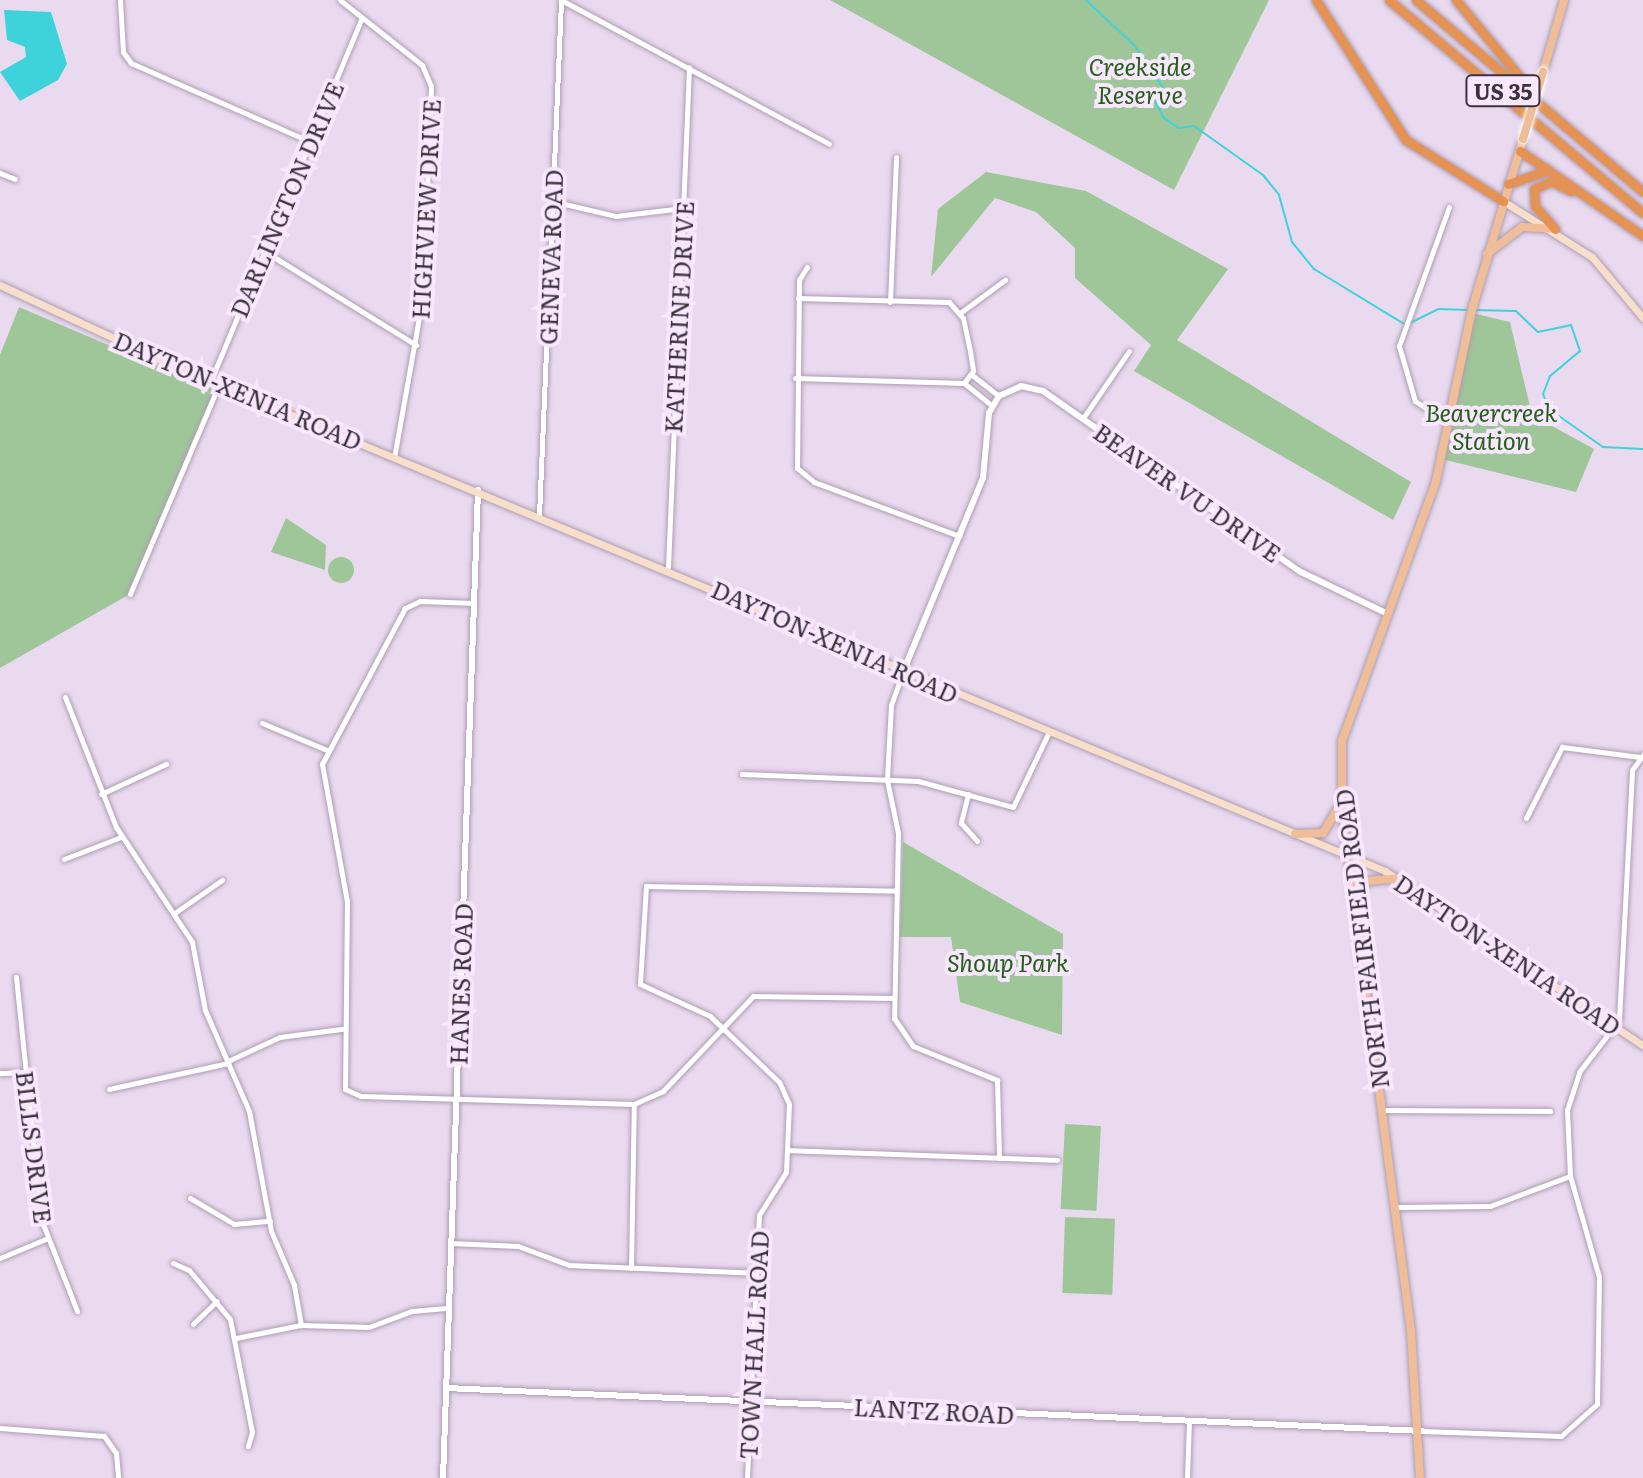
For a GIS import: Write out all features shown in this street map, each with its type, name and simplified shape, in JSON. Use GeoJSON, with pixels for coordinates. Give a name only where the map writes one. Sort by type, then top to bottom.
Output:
{"type":"FeatureCollection","features":[{"type":"Feature","properties":{"kind":"highway"},"geometry":{"type":"LineString","coordinates":[[1316,0],[1406,140],[1503,201]]}},
{"type":"Feature","properties":{"kind":"highway","name":"US 35"},"geometry":{"type":"LineString","coordinates":[[1389,0],[1643,213]]}},
{"type":"Feature","properties":{"kind":"highway","name":"US 35"},"geometry":{"type":"LineString","coordinates":[[1416,0],[1643,192]]}},
{"type":"Feature","properties":{"kind":"highway"},"geometry":{"type":"LineString","coordinates":[[1456,0],[1555,115]]}},
{"type":"Feature","properties":{"kind":"highway"},"geometry":{"type":"LineString","coordinates":[[1520,151],[1643,236]]}},
{"type":"Feature","properties":{"kind":"highway"},"geometry":{"type":"LineString","coordinates":[[1508,184],[1549,170]]}},
{"type":"Feature","properties":{"kind":"highway"},"geometry":{"type":"LineString","coordinates":[[1555,229],[1533,198],[1541,184],[1551,181],[1607,209]]}},
{"type":"Feature","properties":{"kind":"main road","name":"NORTH FAIRFIELD ROAD"},"geometry":{"type":"LineString","coordinates":[[1420,1478],[1422,1431],[1342,802],[1349,712],[1388,614],[1451,423],[1486,254],[1564,0]]}},
{"type":"Feature","properties":{"kind":"main road"},"geometry":{"type":"LineString","coordinates":[[1503,201],[1555,229],[1592,257],[1643,318]]}},
{"type":"Feature","properties":{"kind":"main road"},"geometry":{"type":"LineString","coordinates":[[1486,254],[1522,227],[1555,229]]}},
{"type":"Feature","properties":{"kind":"main road","name":"DAYTON-XENIA ROAD"},"geometry":{"type":"LineString","coordinates":[[0,285],[215,382],[668,567],[1048,734],[1399,878],[1643,1046]]}},
{"type":"Feature","properties":{"kind":"main road"},"geometry":{"type":"LineString","coordinates":[[1295,834],[1323,833],[1342,802]]}},
{"type":"Feature","properties":{"kind":"main road"},"geometry":{"type":"LineString","coordinates":[[1354,901],[1367,881],[1399,878]]}},
{"type":"Feature","properties":{"kind":"street"},"geometry":{"type":"LineString","coordinates":[[120,0],[123,52],[131,63],[309,141]]}},
{"type":"Feature","properties":{"kind":"street","name":"HIGHVIEW DRIVE"},"geometry":{"type":"LineString","coordinates":[[340,0],[422,65],[431,86],[416,345],[394,457]]}},
{"type":"Feature","properties":{"kind":"street"},"geometry":{"type":"LineString","coordinates":[[561,0],[829,144]]}},
{"type":"Feature","properties":{"kind":"street","name":"GENEVA ROAD"},"geometry":{"type":"LineString","coordinates":[[539,515],[561,0]]}},
{"type":"Feature","properties":{"kind":"street","name":"DARLINGTON DRIVE"},"geometry":{"type":"LineString","coordinates":[[130,594],[264,251],[362,18]]}},
{"type":"Feature","properties":{"kind":"street","name":"KATHERINE DRIVE"},"geometry":{"type":"LineString","coordinates":[[668,567],[689,67]]}},
{"type":"Feature","properties":{"kind":"street"},"geometry":{"type":"LineString","coordinates":[[890,302],[896,157]]}},
{"type":"Feature","properties":{"kind":"street"},"geometry":{"type":"LineString","coordinates":[[0,173],[15,179]]}},
{"type":"Feature","properties":{"kind":"street"},"geometry":{"type":"LineString","coordinates":[[552,201],[616,216],[683,208]]}},
{"type":"Feature","properties":{"kind":"street"},"geometry":{"type":"LineString","coordinates":[[1449,207],[1400,336],[1415,401],[1451,423]]}},
{"type":"Feature","properties":{"kind":"street"},"geometry":{"type":"LineString","coordinates":[[264,251],[416,345]]}},
{"type":"Feature","properties":{"kind":"street"},"geometry":{"type":"LineString","coordinates":[[807,267],[798,298],[792,450],[803,475],[959,536]]}},
{"type":"Feature","properties":{"kind":"street"},"geometry":{"type":"LineString","coordinates":[[960,313],[1005,280]]}},
{"type":"Feature","properties":{"kind":"street"},"geometry":{"type":"LineString","coordinates":[[798,298],[890,302],[939,299],[960,313],[972,375],[999,396],[992,406],[986,468],[891,705],[887,780],[898,832],[893,998],[904,1039],[997,1080],[999,1158]]}},
{"type":"Feature","properties":{"kind":"street"},"geometry":{"type":"LineString","coordinates":[[1083,418],[1129,351]]}},
{"type":"Feature","properties":{"kind":"street"},"geometry":{"type":"LineString","coordinates":[[964,383],[972,375]]}},
{"type":"Feature","properties":{"kind":"street"},"geometry":{"type":"LineString","coordinates":[[795,378],[964,383],[992,406]]}},
{"type":"Feature","properties":{"kind":"street","name":"BEAVER VU DRIVE"},"geometry":{"type":"LineString","coordinates":[[999,396],[1032,387],[1083,418],[1301,572],[1388,614]]}},
{"type":"Feature","properties":{"kind":"street","name":"HANES ROAD"},"geometry":{"type":"LineString","coordinates":[[443,1478],[478,489]]}},
{"type":"Feature","properties":{"kind":"street"},"geometry":{"type":"LineString","coordinates":[[474,603],[420,601],[405,608],[327,750],[322,784],[347,901],[341,1083],[353,1094],[634,1104],[663,1091],[721,1027],[762,994],[893,998]]}},
{"type":"Feature","properties":{"kind":"street"},"geometry":{"type":"LineString","coordinates":[[65,697],[101,794],[121,837],[176,912],[228,1062],[249,1111],[270,1221],[301,1325]]}},
{"type":"Feature","properties":{"kind":"street"},"geometry":{"type":"LineString","coordinates":[[262,723],[327,750]]}},
{"type":"Feature","properties":{"kind":"street"},"geometry":{"type":"LineString","coordinates":[[742,774],[887,780],[1018,805],[1048,734]]}},
{"type":"Feature","properties":{"kind":"street"},"geometry":{"type":"LineString","coordinates":[[1422,1431],[1561,1436],[1597,1404],[1599,1277],[1570,1176],[1572,1091],[1614,1025],[1632,770],[1642,756],[1562,747],[1526,818]]}},
{"type":"Feature","properties":{"kind":"street"},"geometry":{"type":"LineString","coordinates":[[101,794],[166,764]]}},
{"type":"Feature","properties":{"kind":"street"},"geometry":{"type":"LineString","coordinates":[[968,794],[961,823],[977,841]]}},
{"type":"Feature","properties":{"kind":"street"},"geometry":{"type":"LineString","coordinates":[[64,859],[121,837]]}},
{"type":"Feature","properties":{"kind":"street"},"geometry":{"type":"LineString","coordinates":[[176,912],[222,880]]}},
{"type":"Feature","properties":{"kind":"street","name":"TOWN HALL ROAD"},"geometry":{"type":"LineString","coordinates":[[747,1478],[761,1207],[784,1177],[789,1109],[779,1082],[721,1027],[640,984],[646,886],[667,883],[897,891]]}},
{"type":"Feature","properties":{"kind":"street","name":"BILLS DRIVE"},"geometry":{"type":"LineString","coordinates":[[16,977],[25,1072],[48,1238],[77,1296],[77,1311]]}},
{"type":"Feature","properties":{"kind":"street"},"geometry":{"type":"LineString","coordinates":[[109,1089],[228,1062],[280,1037],[342,1029]]}},
{"type":"Feature","properties":{"kind":"street"},"geometry":{"type":"LineString","coordinates":[[0,1073],[25,1072]]}},
{"type":"Feature","properties":{"kind":"street"},"geometry":{"type":"LineString","coordinates":[[631,1268],[634,1104]]}},
{"type":"Feature","properties":{"kind":"street"},"geometry":{"type":"LineString","coordinates":[[1382,1110],[1550,1111]]}},
{"type":"Feature","properties":{"kind":"street"},"geometry":{"type":"LineString","coordinates":[[788,1150],[1057,1160]]}},
{"type":"Feature","properties":{"kind":"street"},"geometry":{"type":"LineString","coordinates":[[1394,1207],[1490,1206],[1570,1176]]}},
{"type":"Feature","properties":{"kind":"street"},"geometry":{"type":"LineString","coordinates":[[190,1198],[234,1224],[270,1221]]}},
{"type":"Feature","properties":{"kind":"street"},"geometry":{"type":"LineString","coordinates":[[0,1258],[48,1238]]}},
{"type":"Feature","properties":{"kind":"street"},"geometry":{"type":"LineString","coordinates":[[451,1243],[518,1246],[565,1264],[756,1273]]}},
{"type":"Feature","properties":{"kind":"street"},"geometry":{"type":"LineString","coordinates":[[173,1263],[217,1301],[236,1338],[252,1432],[248,1446]]}},
{"type":"Feature","properties":{"kind":"street"},"geometry":{"type":"LineString","coordinates":[[193,1324],[217,1301]]}},
{"type":"Feature","properties":{"kind":"street"},"geometry":{"type":"LineString","coordinates":[[236,1338],[301,1325],[369,1327],[412,1311],[449,1308]]}},
{"type":"Feature","properties":{"kind":"street","name":"LANTZ ROAD"},"geometry":{"type":"LineString","coordinates":[[446,1388],[1422,1431]]}},
{"type":"Feature","properties":{"kind":"street"},"geometry":{"type":"LineString","coordinates":[[1187,1478],[1189,1421]]}},
{"type":"Feature","properties":{"kind":"street"},"geometry":{"type":"LineString","coordinates":[[0,1428],[95,1432],[114,1448],[118,1478]]}},
{"type":"Feature","properties":{"kind":"green space","name":"Creekside Reserve"},"geometry":{"type":"Polygon","coordinates":[[[830,0],[1269,0],[1174,190],[830,0]]]}},
{"type":"Feature","properties":{"kind":"green space"},"geometry":{"type":"Polygon","coordinates":[[[986,172],[1086,191],[1228,269],[1177,340],[1411,482],[1393,520],[1134,371],[1151,345],[1075,278],[1075,248],[1036,212],[995,198],[931,277],[938,209],[986,172]]]}},
{"type":"Feature","properties":{"kind":"green space"},"geometry":{"type":"Polygon","coordinates":[[[19,307],[216,391],[130,594],[0,668],[0,355],[19,307]]]}},
{"type":"Feature","properties":{"kind":"green space","name":"Beavercreek Station"},"geometry":{"type":"Polygon","coordinates":[[[1472,313],[1510,322],[1532,415],[1594,449],[1576,492],[1442,459],[1472,313]]]}},
{"type":"Feature","properties":{"kind":"green space"},"geometry":{"type":"Polygon","coordinates":[[[286,518],[326,545],[325,570],[271,552],[286,518]]]}},
{"type":"Feature","properties":{"kind":"green space"},"geometry":{"type":"Polygon","coordinates":[[[341,557],[350,561],[354,570],[350,579],[341,583],[332,579],[328,570],[332,561],[341,557]]]}},
{"type":"Feature","properties":{"kind":"green space","name":"Shoup Park"},"geometry":{"type":"Polygon","coordinates":[[[903,842],[1063,934],[1062,1035],[960,1002],[951,937],[900,937],[903,842]]]}},
{"type":"Feature","properties":{"kind":"green space"},"geometry":{"type":"Polygon","coordinates":[[[1065,1124],[1101,1126],[1097,1211],[1061,1209],[1065,1124]]]}},
{"type":"Feature","properties":{"kind":"green space"},"geometry":{"type":"Polygon","coordinates":[[[1065,1217],[1115,1219],[1112,1295],[1062,1293],[1065,1217]]]}},
{"type":"Feature","properties":{"kind":"water"},"geometry":{"type":"Polygon","coordinates":[[[4,10],[51,12],[67,64],[58,80],[20,101],[0,72],[26,57],[25,47],[7,40],[4,10]]]}},
{"type":"Feature","properties":{"kind":"waterway"},"geometry":{"type":"LineString","coordinates":[[1086,0],[1134,45],[1163,88],[1156,103],[1164,118],[1179,128],[1194,126],[1263,175],[1279,195],[1292,242],[1314,269],[1404,324]]}},
{"type":"Feature","properties":{"kind":"waterway"},"geometry":{"type":"LineString","coordinates":[[1410,323],[1439,309],[1468,310]]}},
{"type":"Feature","properties":{"kind":"waterway"},"geometry":{"type":"LineString","coordinates":[[1474,310],[1516,311],[1538,332],[1571,325],[1580,351],[1550,376],[1543,394],[1549,409],[1603,447],[1643,449]]}}]}
